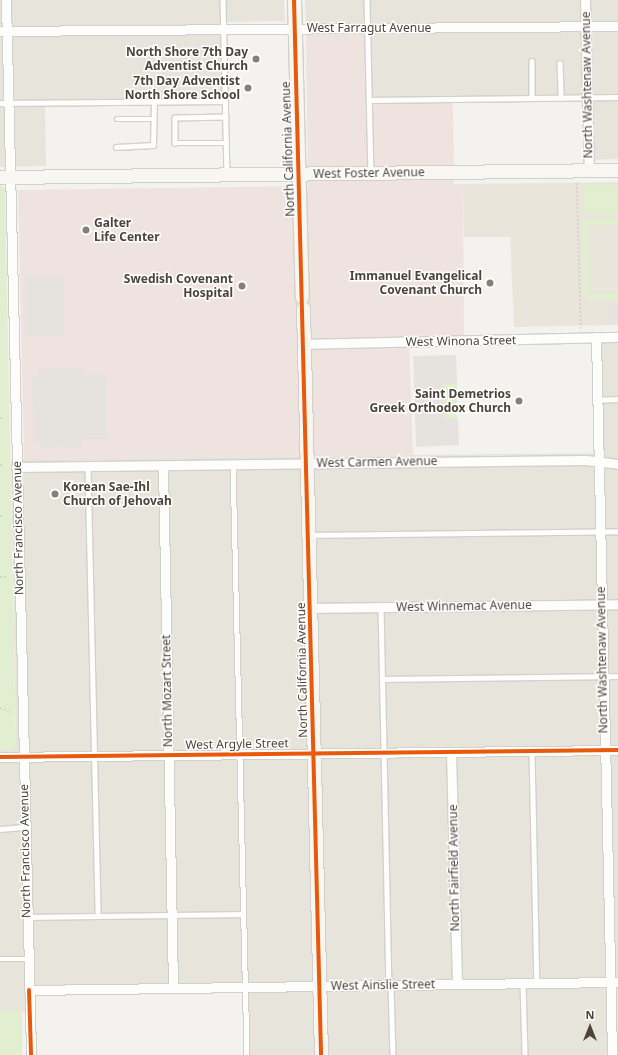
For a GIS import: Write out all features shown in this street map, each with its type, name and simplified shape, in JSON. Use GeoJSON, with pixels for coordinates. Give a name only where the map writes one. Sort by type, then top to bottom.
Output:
{"type":"FeatureCollection","features":[{"type":"Feature","properties":{"kind":"main road","name":"North California Avenue"},"geometry":{"type":"LineString","coordinates":[[294,0],[309,535],[321,1055]]}},
{"type":"Feature","properties":{"kind":"main road","name":"West Foster Avenue"},"geometry":{"type":"LineString","coordinates":[[5,177],[618,170]]}},
{"type":"Feature","properties":{"kind":"street","name":"North Francisco Avenue"},"geometry":{"type":"LineString","coordinates":[[6,0],[3,31],[5,177],[16,467],[28,990],[31,1055]]}},
{"type":"Feature","properties":{"kind":"street","name":"North Washtenaw Avenue"},"geometry":{"type":"LineString","coordinates":[[585,0],[590,170]]}},
{"type":"Feature","properties":{"kind":"street","name":"West Farragut Avenue"},"geometry":{"type":"LineString","coordinates":[[3,31],[618,26]]}},
{"type":"Feature","properties":{"kind":"street","name":"North Washtenaw Avenue"},"geometry":{"type":"LineString","coordinates":[[596,337],[604,750],[614,982],[612,1055]]}},
{"type":"Feature","properties":{"kind":"street","name":"West Winona Street"},"geometry":{"type":"LineString","coordinates":[[304,344],[618,337]]}},
{"type":"Feature","properties":{"kind":"street","name":"West Carmen Avenue"},"geometry":{"type":"LineString","coordinates":[[16,467],[163,466],[307,462],[586,460],[618,464]]}},
{"type":"Feature","properties":{"kind":"street","name":"North Mozart Street"},"geometry":{"type":"LineString","coordinates":[[163,466],[173,988]]}},
{"type":"Feature","properties":{"kind":"street","name":"West Winnemac Avenue"},"geometry":{"type":"LineString","coordinates":[[310,608],[618,604]]}},
{"type":"Feature","properties":{"kind":"street","name":"West Argyle Street"},"geometry":{"type":"LineString","coordinates":[[0,757],[618,750]]}},
{"type":"Feature","properties":{"kind":"street","name":"North Fairfield Avenue"},"geometry":{"type":"LineString","coordinates":[[451,752],[457,984]]}},
{"type":"Feature","properties":{"kind":"street","name":"West Ainslie Street"},"geometry":{"type":"LineString","coordinates":[[28,990],[614,982]]}},
{"type":"Feature","properties":{"kind":"lane"},"geometry":{"type":"LineString","coordinates":[[223,0],[227,174]]}},
{"type":"Feature","properties":{"kind":"lane"},"geometry":{"type":"LineString","coordinates":[[367,0],[371,173]]}},
{"type":"Feature","properties":{"kind":"lane"},"geometry":{"type":"LineString","coordinates":[[532,61],[532,98]]}},
{"type":"Feature","properties":{"kind":"lane"},"geometry":{"type":"LineString","coordinates":[[560,64],[561,98]]}},
{"type":"Feature","properties":{"kind":"lane"},"geometry":{"type":"LineString","coordinates":[[369,100],[618,97]]}},
{"type":"Feature","properties":{"kind":"lane"},"geometry":{"type":"LineString","coordinates":[[116,147],[153,145],[154,101]]}},
{"type":"Feature","properties":{"kind":"lane"},"geometry":{"type":"LineString","coordinates":[[4,103],[225,101]]}},
{"type":"Feature","properties":{"kind":"lane"},"geometry":{"type":"LineString","coordinates":[[226,117],[175,118],[175,144],[227,143]]}},
{"type":"Feature","properties":{"kind":"lane"},"geometry":{"type":"LineString","coordinates":[[117,119],[153,119]]}},
{"type":"Feature","properties":{"kind":"lane"},"geometry":{"type":"LineString","coordinates":[[598,400],[618,399]]}},
{"type":"Feature","properties":{"kind":"lane"},"geometry":{"type":"LineString","coordinates":[[233,464],[246,1055]]}},
{"type":"Feature","properties":{"kind":"lane"},"geometry":{"type":"LineString","coordinates":[[88,467],[98,916]]}},
{"type":"Feature","properties":{"kind":"lane"},"geometry":{"type":"LineString","coordinates":[[309,535],[618,531]]}},
{"type":"Feature","properties":{"kind":"lane"},"geometry":{"type":"LineString","coordinates":[[381,607],[383,753],[393,1055]]}},
{"type":"Feature","properties":{"kind":"lane"},"geometry":{"type":"LineString","coordinates":[[382,679],[618,676]]}},
{"type":"Feature","properties":{"kind":"lane"},"geometry":{"type":"LineString","coordinates":[[532,751],[537,983]]}},
{"type":"Feature","properties":{"kind":"lane"},"geometry":{"type":"LineString","coordinates":[[0,829],[25,827]]}},
{"type":"Feature","properties":{"kind":"lane"},"geometry":{"type":"LineString","coordinates":[[27,917],[243,914]]}},
{"type":"Feature","properties":{"kind":"lane"},"geometry":{"type":"LineString","coordinates":[[0,959],[28,959]]}},
{"type":"Feature","properties":{"kind":"lane"},"geometry":{"type":"LineString","coordinates":[[523,983],[524,1055]]}},
{"type":"Feature","properties":{"kind":"path"},"geometry":{"type":"LineString","coordinates":[[577,183],[581,332]]}},
{"type":"Feature","properties":{"kind":"path"},"geometry":{"type":"LineString","coordinates":[[0,577],[6,577]]}},
{"type":"Feature","properties":{"kind":"path"},"geometry":{"type":"LineString","coordinates":[[0,708],[9,712]]}},
{"type":"Feature","properties":{"kind":"shaded area"},"geometry":{"type":"Polygon","coordinates":[[[0,0],[284,0],[285,21],[223,22],[224,99],[45,102],[46,166],[0,167],[0,0]]]}},
{"type":"Feature","properties":{"kind":"shaded area"},"geometry":{"type":"Polygon","coordinates":[[[305,0],[618,0],[618,159],[590,160],[588,99],[369,102],[367,33],[306,33],[305,0]]]}},
{"type":"Feature","properties":{"kind":"shaded area","name":"Swedish Covenant Hospital"},"geometry":{"type":"Polygon","coordinates":[[[306,33],[367,33],[369,101],[453,101],[454,184],[463,184],[464,335],[409,336],[413,455],[24,459],[18,190],[308,186],[306,33]]]}},
{"type":"Feature","properties":{"kind":"shaded area"},"geometry":{"type":"Polygon","coordinates":[[[618,182],[618,325],[514,327],[510,237],[464,237],[463,184],[618,182]]]}},
{"type":"Feature","properties":{"kind":"shaded area"},"geometry":{"type":"Polygon","coordinates":[[[25,275],[64,275],[64,336],[25,336],[25,275]]]}},
{"type":"Feature","properties":{"kind":"shaded area"},"geometry":{"type":"Polygon","coordinates":[[[608,304],[618,304],[618,323],[609,324],[608,304]]]}},
{"type":"Feature","properties":{"kind":"shaded area"},"geometry":{"type":"Polygon","coordinates":[[[597,339],[618,339],[618,1055],[248,1055],[247,988],[29,990],[28,1012],[0,1011],[0,750],[12,749],[16,745],[11,459],[600,453],[597,339]]]}},
{"type":"Feature","properties":{"kind":"shaded area"},"geometry":{"type":"Polygon","coordinates":[[[456,355],[457,383],[443,384],[443,418],[458,418],[459,445],[416,447],[413,356],[456,355]]]}},
{"type":"Feature","properties":{"kind":"shaded area"},"geometry":{"type":"Polygon","coordinates":[[[83,368],[84,375],[106,375],[107,439],[82,439],[82,447],[40,448],[40,441],[33,441],[32,378],[39,377],[39,369],[83,368]]]}},
{"type":"Feature","properties":{"kind":"green space"},"geometry":{"type":"Polygon","coordinates":[[[0,185],[5,188],[16,745],[12,749],[0,750],[0,185]]]}},
{"type":"Feature","properties":{"kind":"green space"},"geometry":{"type":"Polygon","coordinates":[[[584,185],[618,185],[618,215],[584,215],[584,185]]]}},
{"type":"Feature","properties":{"kind":"green space"},"geometry":{"type":"Polygon","coordinates":[[[618,219],[618,224],[591,226],[588,234],[590,291],[596,294],[618,293],[618,300],[589,300],[584,295],[582,220],[618,219]]]}},
{"type":"Feature","properties":{"kind":"green space"},"geometry":{"type":"Polygon","coordinates":[[[443,383],[457,383],[457,418],[443,418],[443,383]]]}},
{"type":"Feature","properties":{"kind":"green space"},"geometry":{"type":"Polygon","coordinates":[[[0,1011],[22,1011],[22,1055],[0,1055],[0,1011]]]}},
{"type":"Feature","properties":{"kind":"cycle path"},"geometry":{"type":"LineString","coordinates":[[294,0],[321,1055]]}},
{"type":"Feature","properties":{"kind":"cycle path"},"geometry":{"type":"LineString","coordinates":[[0,757],[618,750]]}},
{"type":"Feature","properties":{"kind":"cycle path"},"geometry":{"type":"LineString","coordinates":[[29,990],[31,1055]]}},
{"type":"Feature","properties":{"kind":"place","name":"North Shore 7th Day Adventist Church"},"geometry":{"type":"Point","coordinates":[256,59]}},
{"type":"Feature","properties":{"kind":"place","name":"7th Day Adventist North Shore School"},"geometry":{"type":"Point","coordinates":[248,88]}},
{"type":"Feature","properties":{"kind":"place","name":"Galter Life Center"},"geometry":{"type":"Point","coordinates":[86,230]}},
{"type":"Feature","properties":{"kind":"place","name":"Immanuel Evangelical Covenant Church"},"geometry":{"type":"Point","coordinates":[490,283]}},
{"type":"Feature","properties":{"kind":"place","name":"Swedish Covenant Hospital"},"geometry":{"type":"Point","coordinates":[242,286]}},
{"type":"Feature","properties":{"kind":"place","name":"Saint Demetrios Greek Orthodox Church"},"geometry":{"type":"Point","coordinates":[519,401]}},
{"type":"Feature","properties":{"kind":"place","name":"Korean Sae-Ihl Church of Jehovah"},"geometry":{"type":"Point","coordinates":[55,494]}}]}
